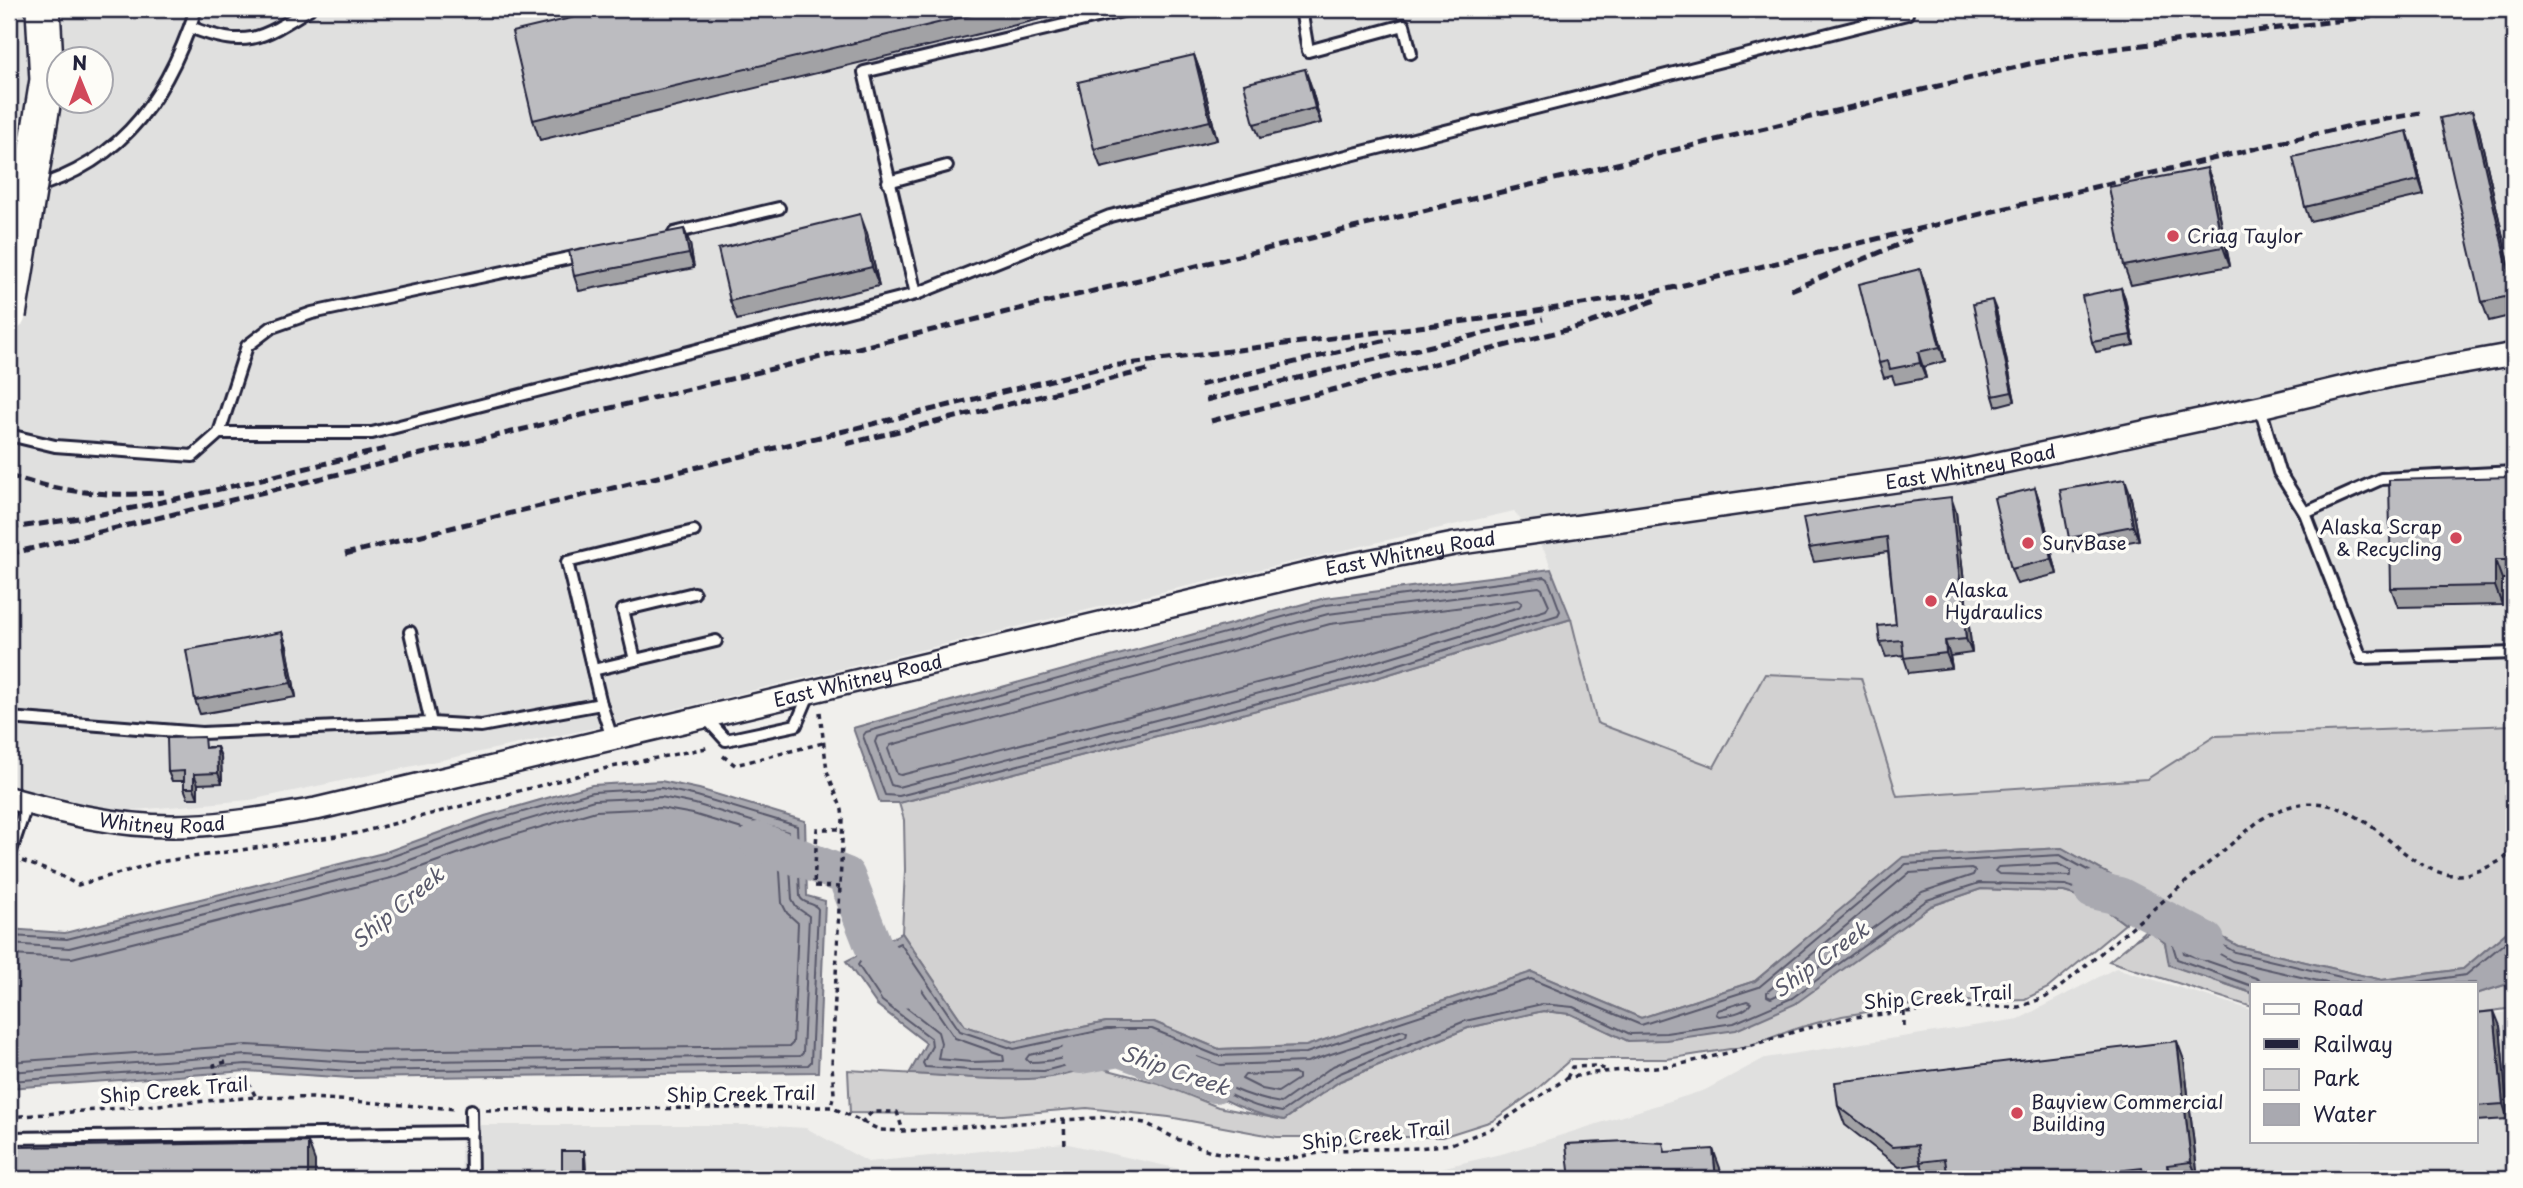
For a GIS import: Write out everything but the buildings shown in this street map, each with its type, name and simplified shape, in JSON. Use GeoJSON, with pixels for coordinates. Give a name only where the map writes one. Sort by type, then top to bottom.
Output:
{"type":"FeatureCollection","features":[{"type":"Feature","properties":{"kind":"main road"},"geometry":{"type":"LineString","coordinates":[[9,315],[47,80],[43,9]]}},
{"type":"Feature","properties":{"kind":"street","name":"East Whitney Road"},"geometry":{"type":"LineString","coordinates":[[316,809],[1328,569],[1454,544],[1952,473],[2391,376],[2514,354]]}},
{"type":"Feature","properties":{"kind":"street","name":"Whitney Road"},"geometry":{"type":"LineString","coordinates":[[18,800],[115,822],[173,826],[249,821],[316,809]]}},
{"type":"Feature","properties":{"kind":"lane"},"geometry":{"type":"LineString","coordinates":[[9,194],[54,181],[89,164],[124,138],[150,106],[169,76],[183,48],[196,9]]}},
{"type":"Feature","properties":{"kind":"lane"},"geometry":{"type":"LineString","coordinates":[[190,27],[216,38],[237,41],[262,36],[309,9]]}},
{"type":"Feature","properties":{"kind":"lane"},"geometry":{"type":"LineString","coordinates":[[916,294],[864,72],[1131,9]]}},
{"type":"Feature","properties":{"kind":"lane"},"geometry":{"type":"LineString","coordinates":[[1301,9],[1308,51],[1404,25],[1411,53]]}},
{"type":"Feature","properties":{"kind":"lane"},"geometry":{"type":"LineString","coordinates":[[219,433],[372,433],[916,294],[1110,216],[1908,15]]}},
{"type":"Feature","properties":{"kind":"lane"},"geometry":{"type":"LineString","coordinates":[[888,182],[947,166]]}},
{"type":"Feature","properties":{"kind":"lane"},"geometry":{"type":"LineString","coordinates":[[662,236],[779,208]]}},
{"type":"Feature","properties":{"kind":"lane"},"geometry":{"type":"LineString","coordinates":[[9,435],[55,446],[193,456],[219,433],[247,346],[272,327],[312,313],[597,252]]}},
{"type":"Feature","properties":{"kind":"lane"},"geometry":{"type":"LineString","coordinates":[[2260,407],[2279,472],[2305,513],[2361,658],[2514,653]]}},
{"type":"Feature","properties":{"kind":"lane"},"geometry":{"type":"LineString","coordinates":[[2305,513],[2381,479],[2514,472]]}},
{"type":"Feature","properties":{"kind":"lane"},"geometry":{"type":"LineString","coordinates":[[612,738],[601,704],[567,562],[694,531]]}},
{"type":"Feature","properties":{"kind":"lane"},"geometry":{"type":"LineString","coordinates":[[635,660],[623,610],[694,593]]}},
{"type":"Feature","properties":{"kind":"lane"},"geometry":{"type":"LineString","coordinates":[[410,632],[431,723]]}},
{"type":"Feature","properties":{"kind":"lane"},"geometry":{"type":"LineString","coordinates":[[593,670],[716,641]]}},
{"type":"Feature","properties":{"kind":"lane"},"geometry":{"type":"LineString","coordinates":[[704,716],[726,740],[796,725],[814,690]]}},
{"type":"Feature","properties":{"kind":"lane"},"geometry":{"type":"LineString","coordinates":[[9,718],[202,733],[431,723],[481,726],[601,704]]}},
{"type":"Feature","properties":{"kind":"lane"},"geometry":{"type":"LineString","coordinates":[[9,857],[18,800]]}},
{"type":"Feature","properties":{"kind":"lane"},"geometry":{"type":"LineString","coordinates":[[471,1110],[472,1179]]}},
{"type":"Feature","properties":{"kind":"lane"},"geometry":{"type":"LineString","coordinates":[[9,1138],[472,1132]]}},
{"type":"Feature","properties":{"kind":"path"},"geometry":{"type":"LineString","coordinates":[[814,690],[827,771],[843,818],[832,1065],[834,1094],[831,1107]]}},
{"type":"Feature","properties":{"kind":"path"},"geometry":{"type":"LineString","coordinates":[[9,857],[57,874],[78,885],[158,862],[358,833],[607,768],[711,747],[735,765],[823,743]]}},
{"type":"Feature","properties":{"kind":"path","name":"Ship Creek Trail"},"geometry":{"type":"LineString","coordinates":[[9,1117],[256,1097],[523,1111],[831,1107],[880,1130],[903,1131],[1109,1117],[1145,1122],[1177,1139],[1214,1152],[1281,1160],[1335,1150],[1360,1151],[1451,1144],[1489,1130],[1567,1078],[1677,1065],[1840,1020],[1956,1007],[2019,1007],[2046,997],[2244,832],[2283,808],[2309,803],[2334,804],[2353,813],[2410,857],[2431,869],[2454,875],[2476,871],[2501,861],[2514,852]]}},
{"type":"Feature","properties":{"kind":"path"},"geometry":{"type":"LineString","coordinates":[[840,887],[814,886],[817,829],[842,829]]}},
{"type":"Feature","properties":{"kind":"path"},"geometry":{"type":"LineString","coordinates":[[1904,1011],[1905,1028]]}},
{"type":"Feature","properties":{"kind":"path"},"geometry":{"type":"LineString","coordinates":[[226,1062],[214,1065],[218,1082],[236,1078],[248,1084],[256,1097]]}},
{"type":"Feature","properties":{"kind":"path"},"geometry":{"type":"LineString","coordinates":[[1567,1078],[1572,1067],[1596,1066],[1609,1071]]}},
{"type":"Feature","properties":{"kind":"path"},"geometry":{"type":"LineString","coordinates":[[861,1122],[872,1112],[897,1112],[903,1131]]}},
{"type":"Feature","properties":{"kind":"path"},"geometry":{"type":"LineString","coordinates":[[1064,1119],[1065,1147]]}},
{"type":"Feature","properties":{"kind":"path"},"geometry":{"type":"LineString","coordinates":[[1335,1150],[1338,1143],[1348,1142],[1354,1143],[1360,1151]]}},
{"type":"Feature","properties":{"kind":"shaded area"},"geometry":{"type":"Polygon","coordinates":[[[9,9],[2514,9],[2514,725],[2215,736],[2147,779],[1897,796],[1861,678],[1714,767],[1597,723],[1571,619],[1545,552],[1514,511],[1166,591],[600,727],[250,800],[78,815],[9,783],[9,9]]]}},
{"type":"Feature","properties":{"kind":"shaded area"},"geometry":{"type":"Polygon","coordinates":[[[2116,968],[2250,1009],[2250,1142],[2478,1142],[2478,1016],[2514,1011],[2514,1179],[1368,1179],[1402,1177],[1505,1153],[1705,1090],[1765,1058],[2019,1019],[2116,968]]]}},
{"type":"Feature","properties":{"kind":"shaded area"},"geometry":{"type":"Polygon","coordinates":[[[460,1125],[752,1125],[806,1128],[868,1162],[1064,1143],[1224,1179],[462,1179],[460,1125]]]}},
{"type":"Feature","properties":{"kind":"green space"},"geometry":{"type":"Polygon","coordinates":[[[1571,619],[1597,723],[1714,767],[1765,674],[1861,678],[1897,796],[2147,779],[2215,736],[2514,725],[2514,926],[2463,969],[2382,980],[2238,946],[2062,848],[1904,857],[1755,981],[1641,1018],[1532,972],[1306,1046],[1219,1049],[1154,1022],[1106,1022],[1014,1042],[965,1026],[902,933],[904,820],[899,803],[1353,685],[1571,619]]]}},
{"type":"Feature","properties":{"kind":"green space"},"geometry":{"type":"Polygon","coordinates":[[[1981,889],[2064,892],[2094,901],[2125,924],[2048,988],[2025,999],[1924,1003],[1842,1016],[1749,1046],[1667,1059],[1571,1059],[1535,1091],[1492,1121],[1442,1137],[1277,1137],[1169,1117],[1087,1108],[1003,1115],[850,1113],[848,1070],[1044,1078],[1093,1066],[1158,1083],[1218,1107],[1284,1120],[1340,1081],[1468,1028],[1543,1011],[1571,1014],[1628,1041],[1886,937],[1931,906],[1981,889]]]}},
{"type":"Feature","properties":{"kind":"green space"},"geometry":{"type":"Polygon","coordinates":[[[2151,931],[2165,943],[2170,965],[2250,992],[2250,1006],[2109,961],[2151,931]]]}},
{"type":"Feature","properties":{"kind":"green space"},"geometry":{"type":"Polygon","coordinates":[[[2514,982],[2514,1008],[2478,1013],[2478,993],[2514,982]]]}},
{"type":"Feature","properties":{"kind":"water"},"geometry":{"type":"Polygon","coordinates":[[[1551,569],[1571,619],[1353,685],[899,803],[880,803],[853,728],[1325,598],[1551,569]]]}},
{"type":"Feature","properties":{"kind":"water"},"geometry":{"type":"Polygon","coordinates":[[[661,781],[699,789],[805,821],[807,896],[825,901],[818,1072],[350,1078],[247,1071],[9,1088],[9,929],[65,933],[383,853],[485,816],[592,785],[661,781]]]}},
{"type":"Feature","properties":{"kind":"water"},"geometry":{"type":"Polygon","coordinates":[[[2062,848],[2149,897],[2125,924],[2094,901],[2064,892],[1981,889],[1931,906],[1795,1004],[1736,1030],[1666,1040],[1628,1041],[1571,1014],[1543,1011],[1468,1028],[1340,1081],[1284,1120],[1263,1115],[1226,1100],[1142,1048],[1081,1070],[1044,1078],[994,1079],[909,1074],[926,1043],[877,1005],[846,961],[902,933],[965,1026],[1014,1042],[1106,1022],[1154,1022],[1219,1049],[1306,1046],[1532,972],[1641,1018],[1755,981],[1903,857],[2062,848]]]}},
{"type":"Feature","properties":{"kind":"water"},"geometry":{"type":"Polygon","coordinates":[[[2169,908],[2238,946],[2382,980],[2463,969],[2514,926],[2514,982],[2478,993],[2478,982],[2250,982],[2250,992],[2169,965],[2165,943],[2151,931],[2135,940],[2169,908]]]}},
{"type":"Feature","properties":{"kind":"waterway","name":"Ship Creek"},"geometry":{"type":"LineString","coordinates":[[758,841],[846,876],[874,948],[903,989]]}},
{"type":"Feature","properties":{"kind":"waterway","name":"Ship Creek"},"geometry":{"type":"LineString","coordinates":[[2093,890],[2119,896],[2206,941]]}},
{"type":"Feature","properties":{"kind":"waterway","name":"Ship Creek"},"geometry":{"type":"LineString","coordinates":[[1080,1055],[1119,1048],[1215,1084]]}},
{"type":"Feature","properties":{"kind":"railway"},"geometry":{"type":"LineString","coordinates":[[9,554],[2029,64],[2103,50],[2432,9]]}},
{"type":"Feature","properties":{"kind":"railway"},"geometry":{"type":"LineString","coordinates":[[1638,296],[2354,125],[2420,113]]}},
{"type":"Feature","properties":{"kind":"railway"},"geometry":{"type":"LineString","coordinates":[[1791,290],[1914,238]]}},
{"type":"Feature","properties":{"kind":"railway"},"geometry":{"type":"LineString","coordinates":[[345,554],[1104,367],[1490,318],[1648,294]]}},
{"type":"Feature","properties":{"kind":"railway"},"geometry":{"type":"LineString","coordinates":[[1211,421],[1578,327],[1659,299]]}},
{"type":"Feature","properties":{"kind":"railway"},"geometry":{"type":"LineString","coordinates":[[1206,400],[1543,319]]}},
{"type":"Feature","properties":{"kind":"railway"},"geometry":{"type":"LineString","coordinates":[[1200,385],[1391,339]]}},
{"type":"Feature","properties":{"kind":"railway"},"geometry":{"type":"LineString","coordinates":[[846,444],[1152,369]]}},
{"type":"Feature","properties":{"kind":"railway"},"geometry":{"type":"LineString","coordinates":[[9,528],[152,504],[389,448]]}},
{"type":"Feature","properties":{"kind":"railway"},"geometry":{"type":"LineString","coordinates":[[9,476],[47,486],[105,494],[164,492]]}},
{"type":"Feature","properties":{"kind":"place","name":"Criag Taylor"},"geometry":{"type":"Point","coordinates":[2173,236]}},
{"type":"Feature","properties":{"kind":"place","name":"Alaska Scrap & Recycling"},"geometry":{"type":"Point","coordinates":[2456,538]}},
{"type":"Feature","properties":{"kind":"place","name":"SurvBase"},"geometry":{"type":"Point","coordinates":[2028,543]}},
{"type":"Feature","properties":{"kind":"place","name":"Alaska Hydraulics"},"geometry":{"type":"Point","coordinates":[1931,601]}},
{"type":"Feature","properties":{"kind":"place","name":"Bayview Commercial Building"},"geometry":{"type":"Point","coordinates":[2017,1113]}}]}
